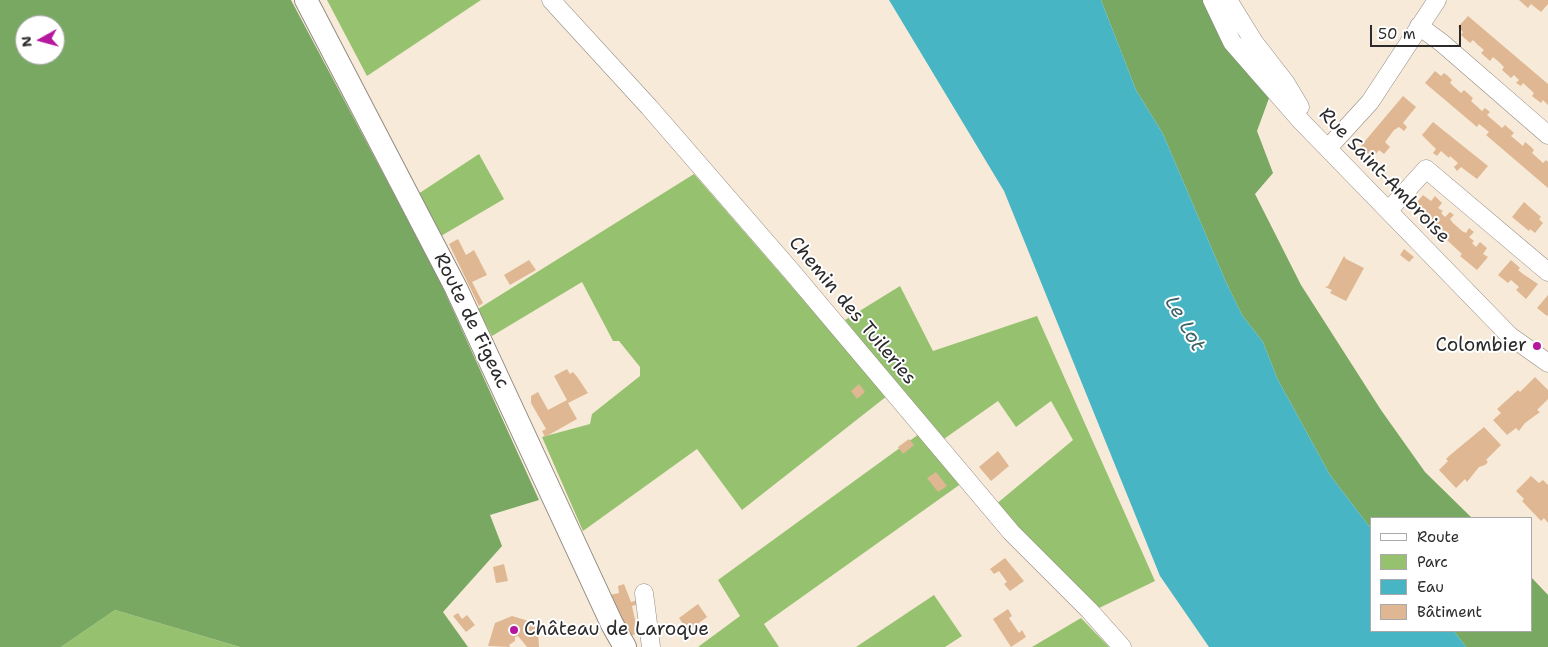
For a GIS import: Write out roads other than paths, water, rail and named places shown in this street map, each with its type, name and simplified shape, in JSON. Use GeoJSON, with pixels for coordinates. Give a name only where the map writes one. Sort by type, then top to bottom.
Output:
{"type":"FeatureCollection","features":[{"type":"Feature","properties":{"kind":"main road","name":"Route de Figeac"},"geometry":{"type":"LineString","coordinates":[[306,0],[456,288],[612,624],[625,647]]}},
{"type":"Feature","properties":{"kind":"street","name":"Chemin des Tuileries"},"geometry":{"type":"LineString","coordinates":[[551,0],[649,107],[779,257],[1011,532],[1122,647]]}},
{"type":"Feature","properties":{"kind":"street","name":"Rue Saint-Ambroise"},"geometry":{"type":"LineString","coordinates":[[1212,0],[1232,42],[1304,124],[1510,336],[1548,363]]}},
{"type":"Feature","properties":{"kind":"street"},"geometry":{"type":"LineString","coordinates":[[1228,0],[1254,42],[1305,114],[1304,124]]}},
{"type":"Feature","properties":{"kind":"street"},"geometry":{"type":"LineString","coordinates":[[1328,148],[1370,102],[1437,0]]}},
{"type":"Feature","properties":{"kind":"street"},"geometry":{"type":"LineString","coordinates":[[1419,26],[1442,43],[1548,135]]}},
{"type":"Feature","properties":{"kind":"street"},"geometry":{"type":"LineString","coordinates":[[1389,210],[1426,169],[1548,272]]}},
{"type":"Feature","properties":{"kind":"street"},"geometry":{"type":"LineString","coordinates":[[644,593],[651,647]]}},
{"type":"Feature","properties":{"kind":"water","name":"Le Lot"},"geometry":{"type":"Polygon","coordinates":[[[889,0],[1101,0],[1136,90],[1163,134],[1242,315],[1263,342],[1277,378],[1330,475],[1370,527],[1370,632],[1455,632],[1466,647],[1209,647],[1160,576],[1004,191],[889,0]]]}},
{"type":"Feature","properties":{"kind":"place","name":"Colombier"},"geometry":{"type":"Point","coordinates":[1537,346]}},
{"type":"Feature","properties":{"kind":"place","name":"Château de Laroque"},"geometry":{"type":"Point","coordinates":[514,630]}}]}
